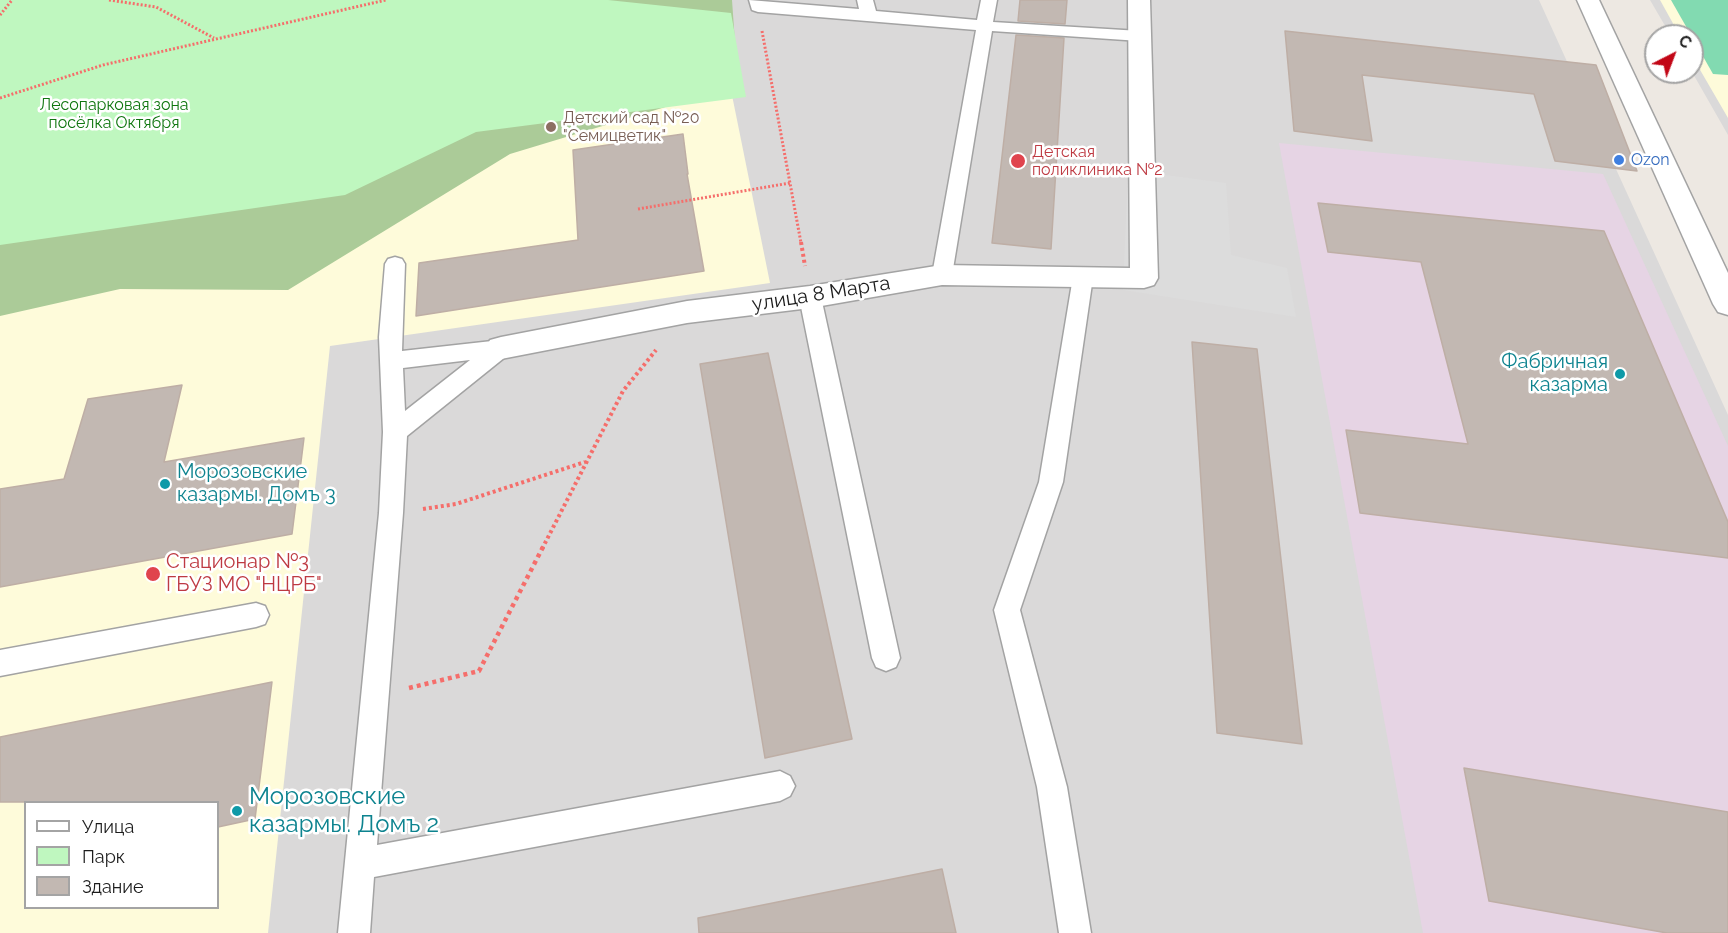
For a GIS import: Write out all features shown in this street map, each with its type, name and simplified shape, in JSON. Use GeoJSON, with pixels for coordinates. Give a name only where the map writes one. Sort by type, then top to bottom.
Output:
{"type":"FeatureCollection","features":[{"type":"Feature","properties":{"kind":"street"},"geometry":{"type":"LineString","coordinates":[[1138,0],[1140,36]]}},
{"type":"Feature","properties":{"kind":"street"},"geometry":{"type":"LineString","coordinates":[[1587,0],[1728,304]]}},
{"type":"Feature","properties":{"kind":"street","name":"улица 8 Марта"},"geometry":{"type":"LineString","coordinates":[[501,348],[687,312],[810,297],[942,275],[1144,278],[1140,36]]}},
{"type":"Feature","properties":{"kind":"lane"},"geometry":{"type":"LineString","coordinates":[[942,275],[989,0]]}},
{"type":"Feature","properties":{"kind":"lane"},"geometry":{"type":"LineString","coordinates":[[758,4],[867,7],[985,26],[1140,36]]}},
{"type":"Feature","properties":{"kind":"lane"},"geometry":{"type":"LineString","coordinates":[[354,933],[391,513],[395,432],[391,361],[395,264]]}},
{"type":"Feature","properties":{"kind":"lane"},"geometry":{"type":"LineString","coordinates":[[1075,933],[1052,787],[1007,610],[1051,482],[1083,277]]}},
{"type":"Feature","properties":{"kind":"lane"},"geometry":{"type":"LineString","coordinates":[[810,297],[885,658]]}},
{"type":"Feature","properties":{"kind":"lane"},"geometry":{"type":"LineString","coordinates":[[391,361],[501,348]]}},
{"type":"Feature","properties":{"kind":"lane"},"geometry":{"type":"LineString","coordinates":[[395,432],[501,348]]}},
{"type":"Feature","properties":{"kind":"lane"},"geometry":{"type":"LineString","coordinates":[[0,663],[256,615]]}},
{"type":"Feature","properties":{"kind":"lane"},"geometry":{"type":"LineString","coordinates":[[360,864],[780,786]]}},
{"type":"Feature","properties":{"kind":"path"},"geometry":{"type":"LineString","coordinates":[[0,15],[12,0]]}},
{"type":"Feature","properties":{"kind":"path"},"geometry":{"type":"LineString","coordinates":[[109,0],[156,7],[215,39]]}},
{"type":"Feature","properties":{"kind":"path"},"geometry":{"type":"LineString","coordinates":[[0,98],[104,65],[384,1]]}},
{"type":"Feature","properties":{"kind":"path"},"geometry":{"type":"LineString","coordinates":[[758,4],[810,297]]}},
{"type":"Feature","properties":{"kind":"path"},"geometry":{"type":"LineString","coordinates":[[638,208],[790,183]]}},
{"type":"Feature","properties":{"kind":"path"},"geometry":{"type":"LineString","coordinates":[[375,696],[479,671],[623,391],[687,312]]}},
{"type":"Feature","properties":{"kind":"path"},"geometry":{"type":"LineString","coordinates":[[391,513],[456,504],[586,461]]}},
{"type":"Feature","properties":{"kind":"shaded area"},"geometry":{"type":"Polygon","coordinates":[[[608,0],[1539,0],[1728,415],[1728,933],[0,933],[0,245],[608,0]]]}},
{"type":"Feature","properties":{"kind":"shaded area"},"geometry":{"type":"Polygon","coordinates":[[[1650,0],[1728,0],[1728,135],[1699,84],[1704,84],[1704,24],[1664,24],[1650,0]]]}},
{"type":"Feature","properties":{"kind":"shaded area"},"geometry":{"type":"Polygon","coordinates":[[[1660,0],[1728,0],[1728,118],[1704,77],[1704,24],[1673,24],[1660,0]]]}},
{"type":"Feature","properties":{"kind":"shaded area","name":"Стационар №3 ГБУЗ МО \"НЦРБ\""},"geometry":{"type":"Polygon","coordinates":[[[718,26],[770,283],[330,346],[268,933],[0,933],[0,250],[718,26]]]}},
{"type":"Feature","properties":{"kind":"shaded area"},"geometry":{"type":"Polygon","coordinates":[[[1279,143],[1603,174],[1728,446],[1728,933],[1423,933],[1279,143]]]}},
{"type":"Feature","properties":{"kind":"shaded area"},"geometry":{"type":"Polygon","coordinates":[[[1128,170],[1226,183],[1231,255],[1287,268],[1296,317],[1123,290],[1128,170]]]}},
{"type":"Feature","properties":{"kind":"green space","name":"Лесопарковая зона посёлка Октября"},"geometry":{"type":"Polygon","coordinates":[[[0,0],[732,0],[738,85],[510,154],[288,290],[120,289],[0,316],[0,0]]]}},
{"type":"Feature","properties":{"kind":"green space","name":"Лесопарковая зона посёлка Октября"},"geometry":{"type":"Polygon","coordinates":[[[0,0],[608,0],[731,13],[746,97],[476,132],[345,195],[0,245],[0,0]]]}},
{"type":"Feature","properties":{"kind":"green space"},"geometry":{"type":"Polygon","coordinates":[[[1671,0],[1728,0],[1728,75],[1713,74],[1704,58],[1704,24],[1685,24],[1671,0]]]}},
{"type":"Feature","properties":{"kind":"building"},"geometry":{"type":"Polygon","coordinates":[[[1020,0],[1067,0],[1065,24],[1018,21],[1020,0]]]}},
{"type":"Feature","properties":{"kind":"building"},"geometry":{"type":"Polygon","coordinates":[[[1285,31],[1596,65],[1637,171],[1555,161],[1534,94],[1362,75],[1372,141],[1294,131],[1285,31]]]}},
{"type":"Feature","properties":{"kind":"building"},"geometry":{"type":"Polygon","coordinates":[[[1016,35],[1064,38],[1051,249],[992,243],[1016,35]]]}},
{"type":"Feature","properties":{"kind":"building","name":"Детский сад №20 \"Семицветик\""},"geometry":{"type":"Polygon","coordinates":[[[683,134],[687,174],[704,271],[416,316],[419,263],[578,240],[573,150],[683,134]]]}},
{"type":"Feature","properties":{"kind":"building"},"geometry":{"type":"Polygon","coordinates":[[[1318,203],[1604,231],[1728,522],[1728,558],[1360,513],[1346,430],[1468,444],[1421,262],[1328,252],[1318,203]]]}},
{"type":"Feature","properties":{"kind":"building"},"geometry":{"type":"Polygon","coordinates":[[[1192,342],[1257,349],[1302,744],[1217,733],[1192,342]]]}},
{"type":"Feature","properties":{"kind":"building"},"geometry":{"type":"Polygon","coordinates":[[[768,353],[852,739],[765,758],[700,364],[768,353]]]}},
{"type":"Feature","properties":{"kind":"building","name":"Морозовские казармы. Домъ 3"},"geometry":{"type":"Polygon","coordinates":[[[182,385],[164,462],[304,438],[292,534],[0,587],[0,489],[64,479],[88,399],[182,385]]]}},
{"type":"Feature","properties":{"kind":"building","name":"Морозовские казармы. Домъ 2"},"geometry":{"type":"Polygon","coordinates":[[[272,682],[255,819],[219,827],[219,801],[0,802],[0,737],[272,682]]]}},
{"type":"Feature","properties":{"kind":"building"},"geometry":{"type":"Polygon","coordinates":[[[1464,768],[1728,812],[1728,933],[1667,933],[1489,901],[1464,768]]]}},
{"type":"Feature","properties":{"kind":"building"},"geometry":{"type":"Polygon","coordinates":[[[942,869],[956,933],[699,933],[698,918],[942,869]]]}},
{"type":"Feature","properties":{"kind":"place","name":"Детский сад №20 \"Семицветик\""},"geometry":{"type":"Point","coordinates":[551,127]}},
{"type":"Feature","properties":{"kind":"place","name":"Ozon"},"geometry":{"type":"Point","coordinates":[1619,160]}},
{"type":"Feature","properties":{"kind":"place","name":"Детская поликлиника №2"},"geometry":{"type":"Point","coordinates":[1018,161]}},
{"type":"Feature","properties":{"kind":"place","name":"Фабричная казарма"},"geometry":{"type":"Point","coordinates":[1620,374]}},
{"type":"Feature","properties":{"kind":"place","name":"Морозовские казармы. Домъ 3"},"geometry":{"type":"Point","coordinates":[165,484]}},
{"type":"Feature","properties":{"kind":"place","name":"Стационар №3 ГБУЗ МО \"НЦРБ\""},"geometry":{"type":"Point","coordinates":[153,574]}},
{"type":"Feature","properties":{"kind":"place","name":"Морозовские казармы. Домъ 2"},"geometry":{"type":"Point","coordinates":[237,811]}}]}
